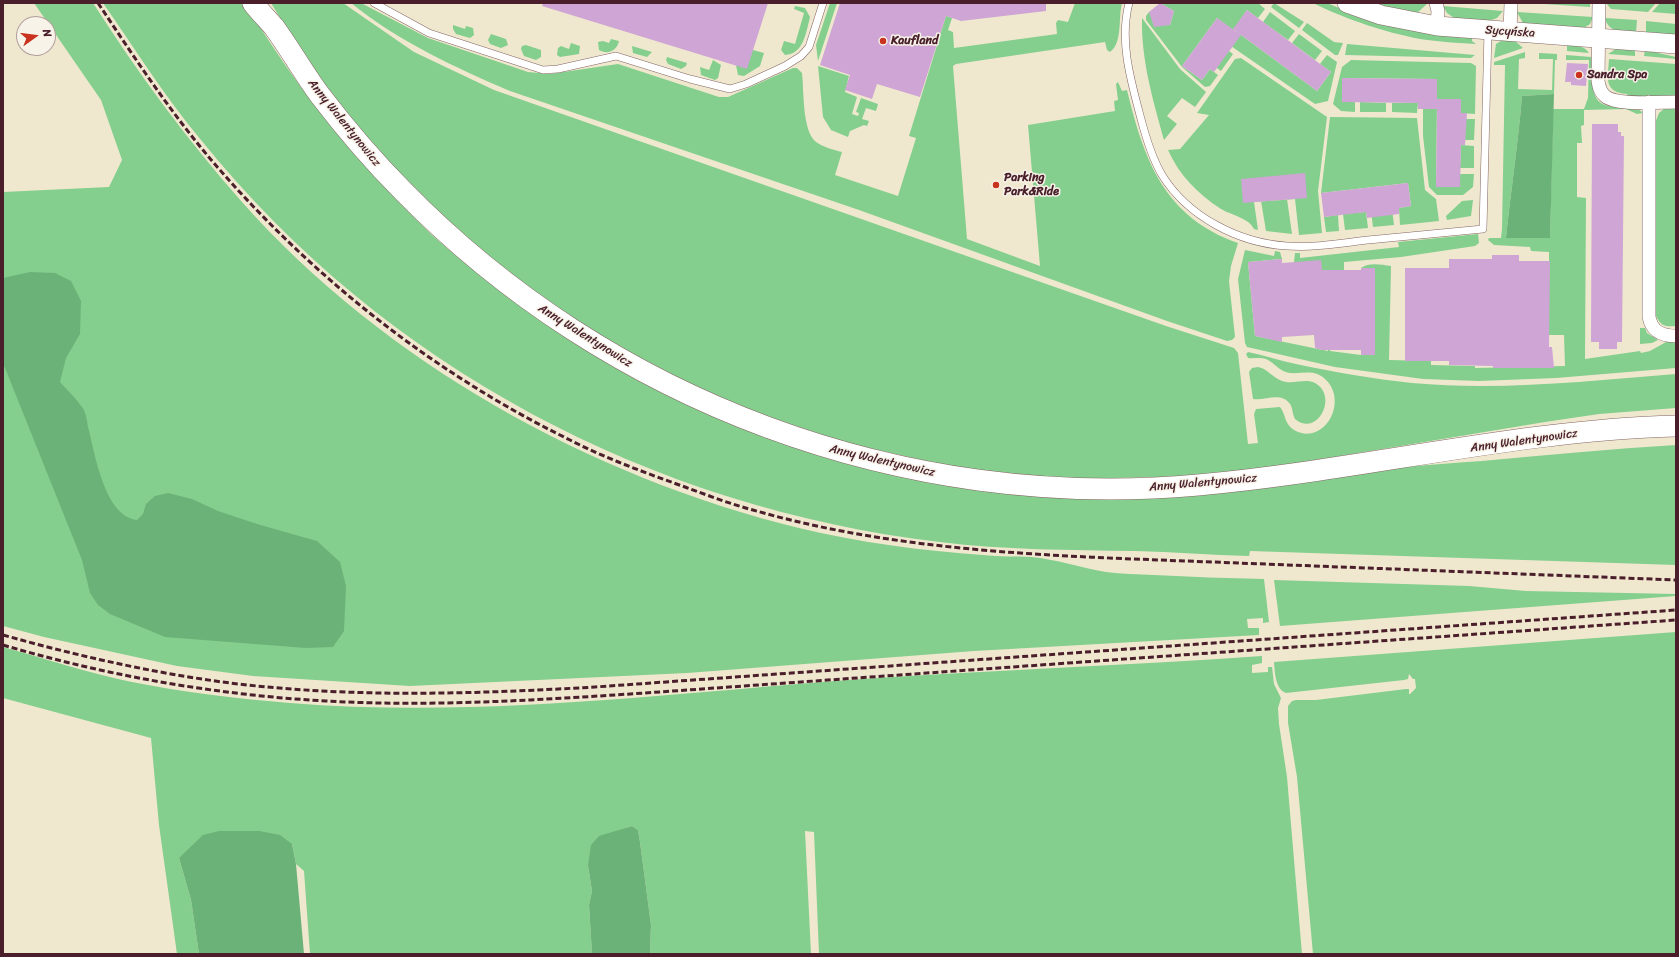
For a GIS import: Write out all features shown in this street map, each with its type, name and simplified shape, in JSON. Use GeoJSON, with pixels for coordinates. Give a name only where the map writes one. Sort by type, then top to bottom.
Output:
{"type":"FeatureCollection","features":[{"type":"Feature","properties":{"kind":"main road","name":"Anny Walentynowicz"},"geometry":{"type":"LineString","coordinates":[[253,3],[272,25],[320,95],[380,168],[416,205],[458,244],[516,292],[592,343],[677,390],[750,421],[840,452],[920,471],[997,483],[1077,488],[1150,488],[1232,481],[1556,436],[1645,427],[1676,426]]}},
{"type":"Feature","properties":{"kind":"main road","name":"Anny Walentynowicz"},"geometry":{"type":"LineString","coordinates":[[263,3],[272,25]]}},
{"type":"Feature","properties":{"kind":"main road","name":"Anny Walentynowicz"},"geometry":{"type":"LineString","coordinates":[[1645,427],[1676,432]]}},
{"type":"Feature","properties":{"kind":"street","name":"Sycyńska"},"geometry":{"type":"LineString","coordinates":[[1347,3],[1381,15],[1437,26],[1676,44]]}},
{"type":"Feature","properties":{"kind":"street"},"geometry":{"type":"LineString","coordinates":[[1436,3],[1438,11],[1437,26]]}},
{"type":"Feature","properties":{"kind":"street"},"geometry":{"type":"LineString","coordinates":[[1510,32],[1511,3]]}},
{"type":"Feature","properties":{"kind":"street"},"geometry":{"type":"LineString","coordinates":[[1599,3],[1598,82],[1602,93],[1605,96],[1617,101],[1676,102]]}},
{"type":"Feature","properties":{"kind":"street"},"geometry":{"type":"LineString","coordinates":[[1650,102],[1649,317],[1653,327],[1660,333],[1676,336]]}},
{"type":"Feature","properties":{"kind":"lane"},"geometry":{"type":"LineString","coordinates":[[374,3],[428,33],[543,70],[558,69],[616,56],[690,80],[730,89],[746,84],[785,66],[800,56],[809,46],[823,3]]}},
{"type":"Feature","properties":{"kind":"lane"},"geometry":{"type":"LineString","coordinates":[[1129,3],[1125,29],[1129,69],[1144,132],[1163,177],[1184,200],[1215,225],[1242,237],[1286,246],[1321,245],[1483,229],[1488,30]]}},
{"type":"Feature","properties":{"kind":"green space"},"geometry":{"type":"Polygon","coordinates":[[[34,3],[93,3],[145,80],[202,155],[242,202],[298,260],[360,314],[426,362],[496,406],[569,445],[644,478],[721,506],[799,528],[844,538],[937,551],[989,556],[1040,558],[1112,573],[1264,579],[1269,622],[1263,623],[1263,618],[1247,619],[1248,628],[1259,628],[1259,635],[974,651],[687,673],[410,686],[253,676],[177,666],[44,637],[3,626],[3,192],[109,187],[122,160],[101,100],[56,35],[56,16],[43,16],[34,3]]]}},
{"type":"Feature","properties":{"kind":"green space"},"geometry":{"type":"Polygon","coordinates":[[[103,3],[244,3],[291,74],[368,168],[432,235],[463,261],[568,339],[645,384],[726,421],[808,452],[894,474],[981,489],[1070,497],[1160,497],[1218,493],[1393,468],[1676,445],[1676,565],[1250,551],[1249,556],[1149,551],[989,547],[940,542],[833,524],[729,497],[628,460],[531,413],[439,358],[353,294],[273,221],[201,140],[163,90],[103,3]]]}},
{"type":"Feature","properties":{"kind":"green space"},"geometry":{"type":"Polygon","coordinates":[[[271,3],[343,3],[414,52],[494,90],[1166,326],[1234,348],[1238,353],[1248,444],[1258,443],[1254,414],[1256,409],[1280,407],[1288,425],[1294,430],[1305,434],[1315,432],[1324,427],[1330,419],[1334,409],[1335,398],[1332,388],[1321,376],[1313,373],[1286,372],[1266,359],[1248,358],[1246,354],[1248,352],[1290,363],[1354,375],[1412,383],[1445,385],[1511,386],[1676,374],[1676,408],[1599,414],[1280,466],[1204,476],[1069,479],[958,468],[847,443],[748,410],[688,384],[616,347],[540,297],[469,241],[394,169],[341,107],[293,39],[271,3]]]}},
{"type":"Feature","properties":{"kind":"green space"},"geometry":{"type":"Polygon","coordinates":[[[351,3],[361,3],[428,38],[528,72],[550,74],[618,64],[719,97],[728,97],[793,68],[797,68],[802,73],[806,120],[811,137],[822,145],[842,152],[835,175],[898,196],[916,138],[909,136],[946,16],[952,18],[948,30],[953,32],[954,48],[1057,34],[1056,23],[1058,20],[1068,22],[1075,3],[1122,3],[1117,43],[1110,52],[1107,50],[1105,42],[956,64],[953,66],[967,239],[1040,266],[1028,125],[1115,111],[1114,101],[1118,100],[1116,84],[1118,82],[1122,91],[1127,90],[1141,140],[1150,162],[1161,183],[1175,202],[1192,218],[1213,232],[1238,243],[1231,266],[1229,281],[1235,337],[1232,340],[1227,341],[1167,321],[859,210],[510,91],[447,63],[407,41],[369,17],[351,3]]]}},
{"type":"Feature","properties":{"kind":"green space"},"geometry":{"type":"Polygon","coordinates":[[[830,3],[837,3],[818,61],[816,45],[830,3]]]}},
{"type":"Feature","properties":{"kind":"green space"},"geometry":{"type":"Polygon","coordinates":[[[1160,3],[1258,3],[1265,9],[1258,18],[1247,10],[1233,30],[1217,18],[1182,66],[1202,80],[1210,69],[1218,75],[1210,86],[1205,87],[1182,67],[1146,20],[1146,16],[1149,12],[1170,25],[1174,11],[1160,3]]]}},
{"type":"Feature","properties":{"kind":"green space"},"geometry":{"type":"Polygon","coordinates":[[[1274,3],[1304,22],[1299,28],[1271,7],[1274,3]]]}},
{"type":"Feature","properties":{"kind":"green space"},"geometry":{"type":"Polygon","coordinates":[[[1313,3],[1327,3],[1351,13],[1472,37],[1472,41],[1476,44],[1413,38],[1354,20],[1313,3]]]}},
{"type":"Feature","properties":{"kind":"green space"},"geometry":{"type":"Polygon","coordinates":[[[1370,3],[1427,4],[1417,13],[1370,3]]]}},
{"type":"Feature","properties":{"kind":"green space"},"geometry":{"type":"Polygon","coordinates":[[[1529,3],[1590,3],[1590,7],[1529,3]]]}},
{"type":"Feature","properties":{"kind":"green space"},"geometry":{"type":"Polygon","coordinates":[[[1606,3],[1656,3],[1648,12],[1611,9],[1606,3]]]}},
{"type":"Feature","properties":{"kind":"green space"},"geometry":{"type":"Polygon","coordinates":[[[1660,3],[1676,3],[1676,14],[1652,12],[1660,3]]]}},
{"type":"Feature","properties":{"kind":"green space"},"geometry":{"type":"Polygon","coordinates":[[[795,6],[805,8],[810,17],[803,41],[800,46],[791,54],[785,55],[781,50],[784,41],[795,44],[804,13],[794,9],[795,6]]]}},
{"type":"Feature","properties":{"kind":"green space"},"geometry":{"type":"Polygon","coordinates":[[[1443,6],[1503,11],[1497,18],[1489,21],[1457,20],[1447,13],[1443,6]]]}},
{"type":"Feature","properties":{"kind":"green space"},"geometry":{"type":"Polygon","coordinates":[[[1270,12],[1295,31],[1288,40],[1263,22],[1270,12]]]}},
{"type":"Feature","properties":{"kind":"green space"},"geometry":{"type":"Polygon","coordinates":[[[1517,12],[1593,17],[1590,24],[1584,28],[1523,23],[1517,12]]]}},
{"type":"Feature","properties":{"kind":"green space"},"geometry":{"type":"Polygon","coordinates":[[[1142,18],[1180,69],[1206,92],[1195,107],[1182,98],[1167,116],[1177,124],[1164,140],[1152,95],[1143,49],[1142,18]]]}},
{"type":"Feature","properties":{"kind":"green space"},"geometry":{"type":"Polygon","coordinates":[[[1605,18],[1637,20],[1636,33],[1617,31],[1609,27],[1605,18]]]}},
{"type":"Feature","properties":{"kind":"green space"},"geometry":{"type":"Polygon","coordinates":[[[1646,21],[1676,24],[1676,36],[1646,34],[1646,21]]]}},
{"type":"Feature","properties":{"kind":"green space"},"geometry":{"type":"Polygon","coordinates":[[[1307,23],[1334,42],[1343,43],[1338,55],[1335,55],[1302,30],[1307,23]]]}},
{"type":"Feature","properties":{"kind":"green space"},"geometry":{"type":"Polygon","coordinates":[[[453,25],[465,29],[466,26],[473,28],[474,35],[470,38],[456,34],[453,29],[453,25]]]}},
{"type":"Feature","properties":{"kind":"green space"},"geometry":{"type":"Polygon","coordinates":[[[1237,32],[1317,91],[1331,72],[1320,64],[1327,55],[1337,62],[1328,101],[1315,104],[1228,44],[1237,32]]]}},
{"type":"Feature","properties":{"kind":"green space"},"geometry":{"type":"Polygon","coordinates":[[[491,34],[506,39],[508,45],[501,48],[490,44],[488,40],[491,34]]]}},
{"type":"Feature","properties":{"kind":"green space"},"geometry":{"type":"Polygon","coordinates":[[[1299,34],[1322,51],[1315,60],[1292,43],[1299,34]]]}},
{"type":"Feature","properties":{"kind":"green space"},"geometry":{"type":"Polygon","coordinates":[[[611,39],[619,41],[614,50],[605,52],[599,50],[598,42],[603,41],[609,43],[611,39]]]}},
{"type":"Feature","properties":{"kind":"green space"},"geometry":{"type":"Polygon","coordinates":[[[1504,39],[1514,40],[1523,48],[1494,58],[1496,44],[1504,39]]]}},
{"type":"Feature","properties":{"kind":"green space"},"geometry":{"type":"Polygon","coordinates":[[[571,43],[580,46],[579,54],[560,57],[557,55],[558,48],[561,46],[569,49],[571,43]]]}},
{"type":"Feature","properties":{"kind":"green space"},"geometry":{"type":"Polygon","coordinates":[[[1347,44],[1475,55],[1471,58],[1345,55],[1347,44]]]}},
{"type":"Feature","properties":{"kind":"green space"},"geometry":{"type":"Polygon","coordinates":[[[526,45],[541,50],[541,57],[536,60],[524,56],[521,49],[522,46],[526,45]]]}},
{"type":"Feature","properties":{"kind":"green space"},"geometry":{"type":"Polygon","coordinates":[[[1567,45],[1582,47],[1589,53],[1567,51],[1567,45]]]}},
{"type":"Feature","properties":{"kind":"green space"},"geometry":{"type":"Polygon","coordinates":[[[632,46],[652,52],[647,57],[633,53],[632,46]]]}},
{"type":"Feature","properties":{"kind":"green space"},"geometry":{"type":"Polygon","coordinates":[[[1225,48],[1233,54],[1221,71],[1213,65],[1225,48]]]}},
{"type":"Feature","properties":{"kind":"green space"},"geometry":{"type":"Polygon","coordinates":[[[1616,49],[1635,49],[1635,56],[1608,54],[1616,49]]]}},
{"type":"Feature","properties":{"kind":"green space"},"geometry":{"type":"Polygon","coordinates":[[[753,50],[764,53],[760,66],[744,76],[738,75],[736,65],[753,50]]]}},
{"type":"Feature","properties":{"kind":"green space"},"geometry":{"type":"Polygon","coordinates":[[[1645,50],[1676,57],[1676,59],[1644,56],[1645,50]]]}},
{"type":"Feature","properties":{"kind":"green space"},"geometry":{"type":"Polygon","coordinates":[[[1525,52],[1525,58],[1519,59],[1518,89],[1552,90],[1553,59],[1539,59],[1539,53],[1557,54],[1557,60],[1555,60],[1554,94],[1522,96],[1506,238],[1550,238],[1553,109],[1584,109],[1588,98],[1589,60],[1566,60],[1566,55],[1591,57],[1594,93],[1601,103],[1608,106],[1636,107],[1643,113],[1637,114],[1626,109],[1584,110],[1584,125],[1581,126],[1582,143],[1577,143],[1577,197],[1586,198],[1585,359],[1640,351],[1641,353],[1650,351],[1666,342],[1676,342],[1676,368],[1556,378],[1479,381],[1423,379],[1335,367],[1247,347],[1245,343],[1238,279],[1245,250],[1274,256],[1275,251],[1280,252],[1282,259],[1248,262],[1255,336],[1328,351],[1326,322],[1294,262],[1295,253],[1300,253],[1300,258],[1399,247],[1398,242],[1478,234],[1479,243],[1475,246],[1401,257],[1344,262],[1344,270],[1331,270],[1330,351],[1361,355],[1361,268],[1372,264],[1391,266],[1389,360],[1431,361],[1431,365],[1475,366],[1475,368],[1565,366],[1564,335],[1549,335],[1549,252],[1531,251],[1530,247],[1494,245],[1488,240],[1489,238],[1501,238],[1502,229],[1505,65],[1494,65],[1494,62],[1525,52]]]}},
{"type":"Feature","properties":{"kind":"green space"},"geometry":{"type":"Polygon","coordinates":[[[667,57],[687,63],[686,66],[681,69],[668,64],[666,60],[667,57]]]}},
{"type":"Feature","properties":{"kind":"green space"},"geometry":{"type":"Polygon","coordinates":[[[1241,58],[1327,117],[1318,191],[1322,233],[1299,235],[1295,199],[1254,202],[1258,230],[1254,229],[1248,222],[1221,209],[1205,197],[1190,183],[1172,159],[1168,150],[1180,149],[1209,115],[1197,113],[1235,59],[1241,58]]]}},
{"type":"Feature","properties":{"kind":"green space"},"geometry":{"type":"Polygon","coordinates":[[[1609,59],[1676,64],[1676,98],[1627,97],[1627,94],[1619,93],[1610,87],[1608,78],[1609,59]]]}},
{"type":"Feature","properties":{"kind":"green space"},"geometry":{"type":"Polygon","coordinates":[[[713,60],[721,65],[718,78],[715,80],[701,75],[700,67],[709,70],[713,60]]]}},
{"type":"Feature","properties":{"kind":"green space"},"geometry":{"type":"Polygon","coordinates":[[[1351,60],[1471,63],[1476,66],[1475,114],[1461,113],[1461,99],[1437,99],[1437,79],[1342,78],[1342,102],[1355,102],[1355,112],[1341,111],[1333,104],[1342,67],[1351,60]]]}},
{"type":"Feature","properties":{"kind":"green space"},"geometry":{"type":"Polygon","coordinates":[[[818,66],[849,76],[845,92],[857,97],[852,114],[858,116],[859,113],[856,112],[861,98],[878,104],[876,111],[866,108],[862,119],[869,121],[867,126],[864,125],[850,131],[848,137],[831,130],[823,117],[818,66]]]}},
{"type":"Feature","properties":{"kind":"green space"},"geometry":{"type":"Polygon","coordinates":[[[1554,94],[1550,238],[1506,238],[1522,96],[1554,94]]]}},
{"type":"Feature","properties":{"kind":"green space"},"geometry":{"type":"Polygon","coordinates":[[[1360,102],[1386,103],[1386,112],[1360,112],[1360,102]]]}},
{"type":"Feature","properties":{"kind":"green space"},"geometry":{"type":"Polygon","coordinates":[[[1392,103],[1418,103],[1417,113],[1392,112],[1392,103]]]}},
{"type":"Feature","properties":{"kind":"green space"},"geometry":{"type":"Polygon","coordinates":[[[1437,103],[1436,186],[1460,187],[1460,174],[1474,174],[1473,187],[1463,195],[1437,195],[1429,187],[1423,136],[1423,109],[1437,103]]]}},
{"type":"Feature","properties":{"kind":"green space"},"geometry":{"type":"Polygon","coordinates":[[[1664,109],[1676,109],[1676,326],[1666,326],[1662,324],[1656,316],[1655,123],[1659,113],[1664,109]]]}},
{"type":"Feature","properties":{"kind":"green space"},"geometry":{"type":"Polygon","coordinates":[[[1330,117],[1417,118],[1425,190],[1436,199],[1439,221],[1400,225],[1399,208],[1411,206],[1408,183],[1321,193],[1330,117]]]}},
{"type":"Feature","properties":{"kind":"green space"},"geometry":{"type":"Polygon","coordinates":[[[1461,119],[1475,119],[1474,140],[1461,140],[1461,119]]]}},
{"type":"Feature","properties":{"kind":"green space"},"geometry":{"type":"Polygon","coordinates":[[[1461,145],[1474,146],[1474,168],[1460,168],[1461,145]]]}},
{"type":"Feature","properties":{"kind":"green space"},"geometry":{"type":"Polygon","coordinates":[[[1287,199],[1292,234],[1266,231],[1261,201],[1287,199]]]}},
{"type":"Feature","properties":{"kind":"green space"},"geometry":{"type":"Polygon","coordinates":[[[1473,200],[1471,216],[1447,220],[1446,216],[1462,201],[1473,200]]]}},
{"type":"Feature","properties":{"kind":"green space"},"geometry":{"type":"Polygon","coordinates":[[[1392,209],[1394,225],[1373,227],[1371,211],[1392,209]]]}},
{"type":"Feature","properties":{"kind":"green space"},"geometry":{"type":"Polygon","coordinates":[[[1366,212],[1368,228],[1345,230],[1343,214],[1366,212]]]}},
{"type":"Feature","properties":{"kind":"green space"},"geometry":{"type":"Polygon","coordinates":[[[1338,215],[1339,231],[1326,232],[1324,217],[1338,215]]]}},
{"type":"Feature","properties":{"kind":"green space"},"geometry":{"type":"Polygon","coordinates":[[[30,272],[55,273],[71,281],[81,301],[80,334],[66,358],[60,382],[77,400],[84,411],[103,482],[116,507],[126,516],[137,520],[143,514],[146,504],[155,496],[168,493],[192,499],[218,511],[257,524],[317,541],[340,562],[346,586],[344,631],[333,647],[306,648],[165,637],[110,614],[98,605],[90,593],[82,560],[3,363],[3,278],[30,272]]]}},
{"type":"Feature","properties":{"kind":"green space"},"geometry":{"type":"Polygon","coordinates":[[[1640,328],[1645,328],[1647,333],[1658,340],[1652,343],[1640,344],[1640,328]]]}},
{"type":"Feature","properties":{"kind":"green space"},"geometry":{"type":"Polygon","coordinates":[[[1258,367],[1282,381],[1303,381],[1315,383],[1322,389],[1325,397],[1325,405],[1322,413],[1311,423],[1303,423],[1295,419],[1292,407],[1282,398],[1273,397],[1253,399],[1249,372],[1252,368],[1258,367]]]}},
{"type":"Feature","properties":{"kind":"green space"},"geometry":{"type":"Polygon","coordinates":[[[1274,580],[1469,586],[1526,591],[1676,594],[1676,596],[1280,626],[1274,580]]]}},
{"type":"Feature","properties":{"kind":"green space"},"geometry":{"type":"Polygon","coordinates":[[[1676,632],[1676,954],[1313,954],[1297,777],[1288,723],[1288,706],[1292,701],[1296,700],[1316,700],[1406,689],[1409,689],[1410,694],[1416,688],[1415,679],[1413,679],[1409,674],[1408,679],[1404,680],[1286,693],[1282,691],[1278,684],[1275,675],[1274,662],[1676,632]]]}},
{"type":"Feature","properties":{"kind":"green space"},"geometry":{"type":"Polygon","coordinates":[[[3,647],[116,678],[151,686],[190,692],[290,703],[360,707],[430,708],[570,702],[849,680],[1262,656],[1262,663],[1252,665],[1252,673],[1268,672],[1268,667],[1272,667],[1274,684],[1281,698],[1278,708],[1279,724],[1287,777],[1302,954],[819,954],[814,832],[805,831],[811,954],[650,954],[651,925],[640,842],[638,830],[632,826],[617,831],[588,866],[592,891],[589,905],[592,954],[310,954],[304,871],[296,864],[292,844],[179,858],[191,900],[199,954],[177,954],[159,825],[151,738],[3,698],[3,647]]]}},
{"type":"Feature","properties":{"kind":"green space"},"geometry":{"type":"Polygon","coordinates":[[[632,826],[638,830],[640,842],[651,925],[650,954],[592,954],[589,905],[592,891],[588,866],[591,845],[599,836],[632,826]]]}},
{"type":"Feature","properties":{"kind":"green space"},"geometry":{"type":"Polygon","coordinates":[[[219,831],[259,831],[280,835],[292,844],[296,864],[304,954],[199,954],[191,900],[179,858],[203,835],[219,831]]]}},
{"type":"Feature","properties":{"kind":"building"},"geometry":{"type":"Polygon","coordinates":[[[543,3],[768,3],[747,69],[542,6],[543,3]]]}},
{"type":"Feature","properties":{"kind":"building","name":"Kaufland"},"geometry":{"type":"Polygon","coordinates":[[[840,3],[1046,3],[1046,11],[961,21],[946,16],[920,97],[877,84],[872,99],[845,90],[850,75],[820,65],[840,3]]]}},
{"type":"Feature","properties":{"kind":"building"},"geometry":{"type":"Polygon","coordinates":[[[1160,3],[1174,11],[1170,25],[1154,27],[1149,12],[1160,3]]]}},
{"type":"Feature","properties":{"kind":"building"},"geometry":{"type":"Polygon","coordinates":[[[1247,10],[1331,72],[1317,91],[1233,29],[1247,10]]]}},
{"type":"Feature","properties":{"kind":"building"},"geometry":{"type":"Polygon","coordinates":[[[1217,18],[1241,35],[1214,72],[1210,69],[1202,80],[1182,66],[1217,18]]]}},
{"type":"Feature","properties":{"kind":"building"},"geometry":{"type":"Polygon","coordinates":[[[1567,63],[1588,64],[1586,86],[1571,85],[1571,82],[1565,82],[1567,63]]]}},
{"type":"Feature","properties":{"kind":"building"},"geometry":{"type":"Polygon","coordinates":[[[1342,78],[1437,79],[1437,99],[1461,99],[1461,113],[1467,113],[1465,145],[1461,145],[1460,187],[1436,187],[1437,109],[1418,109],[1418,103],[1342,102],[1342,78]]]}},
{"type":"Feature","properties":{"kind":"building"},"geometry":{"type":"Polygon","coordinates":[[[1592,124],[1618,124],[1618,132],[1621,132],[1621,136],[1624,136],[1622,342],[1617,342],[1617,349],[1599,349],[1599,342],[1591,342],[1592,124]]]}},
{"type":"Feature","properties":{"kind":"building"},"geometry":{"type":"Polygon","coordinates":[[[1305,173],[1307,198],[1243,203],[1241,179],[1305,173]]]}},
{"type":"Feature","properties":{"kind":"building"},"geometry":{"type":"Polygon","coordinates":[[[1408,183],[1411,206],[1399,208],[1399,214],[1367,218],[1366,212],[1324,217],[1321,193],[1408,183]]]}},
{"type":"Feature","properties":{"kind":"building"},"geometry":{"type":"Polygon","coordinates":[[[1492,255],[1519,255],[1519,261],[1550,261],[1549,347],[1552,347],[1554,368],[1493,368],[1493,366],[1449,365],[1449,361],[1405,361],[1405,268],[1449,268],[1449,259],[1492,259],[1492,255]]]}},
{"type":"Feature","properties":{"kind":"building"},"geometry":{"type":"Polygon","coordinates":[[[1282,259],[1282,263],[1321,260],[1322,270],[1361,270],[1361,268],[1375,268],[1375,355],[1361,355],[1361,350],[1322,350],[1315,348],[1314,335],[1282,337],[1282,342],[1255,336],[1248,262],[1282,259]]]}},
{"type":"Feature","properties":{"kind":"railway"},"geometry":{"type":"LineString","coordinates":[[98,3],[139,64],[197,143],[213,162],[291,245],[333,283],[377,319],[423,353],[519,414],[612,460],[710,496],[753,510],[809,524],[923,544],[981,550],[1096,557],[1676,580]]}},
{"type":"Feature","properties":{"kind":"railway"},"geometry":{"type":"LineString","coordinates":[[3,635],[116,663],[230,683],[321,691],[367,693],[458,693],[595,687],[1676,610]]}},
{"type":"Feature","properties":{"kind":"railway"},"geometry":{"type":"LineString","coordinates":[[3,645],[82,666],[123,675],[204,689],[326,701],[366,703],[446,703],[645,693],[1676,620]]}},
{"type":"Feature","properties":{"kind":"place","name":"Kaufland"},"geometry":{"type":"Point","coordinates":[883,41]}},
{"type":"Feature","properties":{"kind":"place","name":"Sandra Spa"},"geometry":{"type":"Point","coordinates":[1579,75]}},
{"type":"Feature","properties":{"kind":"place","name":"Parking Park&Ride"},"geometry":{"type":"Point","coordinates":[996,185]}}]}
